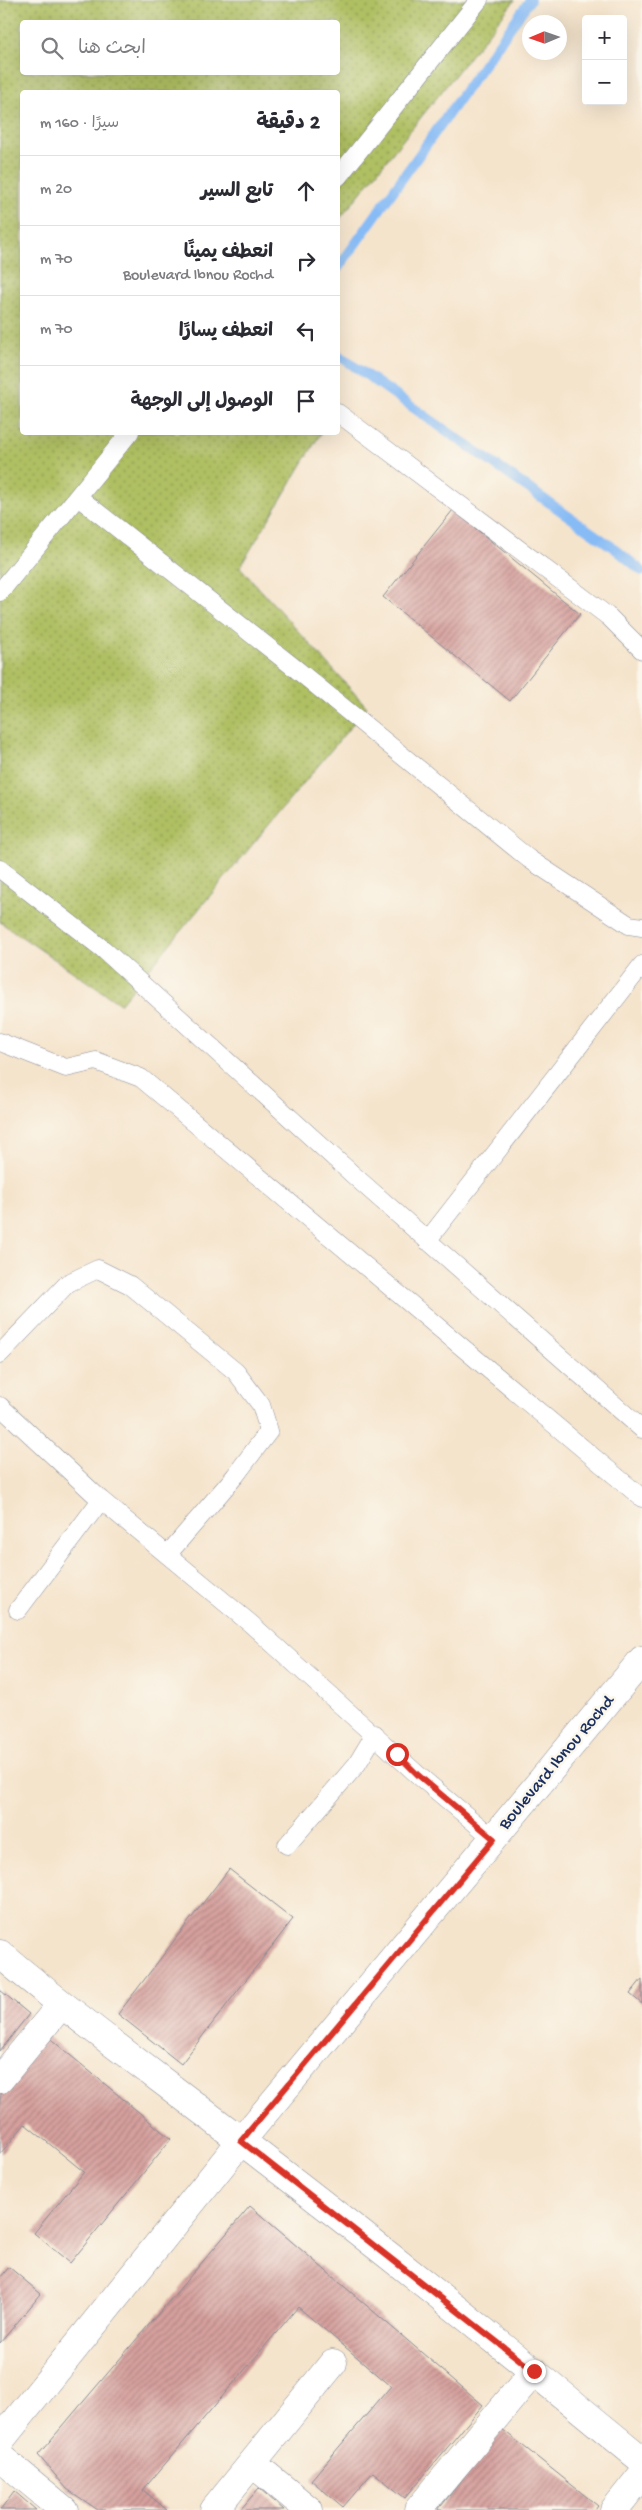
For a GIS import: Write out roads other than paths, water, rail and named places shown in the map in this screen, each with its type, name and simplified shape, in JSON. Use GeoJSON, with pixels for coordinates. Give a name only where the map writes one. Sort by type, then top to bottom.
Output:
{"type":"FeatureCollection","features":[{"type":"Feature","properties":{"kind":"street","name":"Boulevard Ibnou Rochd"},"geometry":{"type":"LineString","coordinates":[[0,2441],[241,2141],[642,1660]]}},
{"type":"Feature","properties":{"kind":"street"},"geometry":{"type":"LineString","coordinates":[[0,1954],[61,2005],[241,2141],[534,2371],[642,2460]]}},
{"type":"Feature","properties":{"kind":"street"},"geometry":{"type":"LineString","coordinates":[[0,2079],[61,2005]]}},
{"type":"Feature","properties":{"kind":"street"},"geometry":{"type":"LineString","coordinates":[[214,2510],[333,2363]]}},
{"type":"Feature","properties":{"kind":"street"},"geometry":{"type":"LineString","coordinates":[[418,2510],[534,2371]]}},
{"type":"Feature","properties":{"kind":"street"},"geometry":{"type":"LineString","coordinates":[[0,2457],[64,2510]]}},
{"type":"Feature","properties":{"kind":"street"},"geometry":{"type":"LineString","coordinates":[[252,2463],[309,2510]]}},
{"type":"Feature","properties":{"kind":"street"},"geometry":{"type":"LineString","coordinates":[[614,2510],[642,2475]]}},
{"type":"Feature","properties":{"kind":"lane"},"geometry":{"type":"LineString","coordinates":[[340,175],[480,0]]}},
{"type":"Feature","properties":{"kind":"lane"},"geometry":{"type":"LineString","coordinates":[[340,415],[609,617],[642,650]]}},
{"type":"Feature","properties":{"kind":"lane"},"geometry":{"type":"LineString","coordinates":[[0,592],[128,435]]}},
{"type":"Feature","properties":{"kind":"lane"},"geometry":{"type":"LineString","coordinates":[[78,497],[296,670],[529,859],[629,925],[642,928]]}},
{"type":"Feature","properties":{"kind":"lane"},"geometry":{"type":"LineString","coordinates":[[0,869],[104,949],[428,1241],[642,1429]]}},
{"type":"Feature","properties":{"kind":"lane"},"geometry":{"type":"LineString","coordinates":[[428,1241],[642,965]]}},
{"type":"Feature","properties":{"kind":"lane"},"geometry":{"type":"LineString","coordinates":[[0,1042],[66,1068],[96,1061],[141,1078],[642,1498]]}},
{"type":"Feature","properties":{"kind":"lane"},"geometry":{"type":"LineString","coordinates":[[0,1354],[68,1283],[98,1269],[130,1285],[236,1372],[261,1405],[269,1431],[235,1476],[168,1554]]}},
{"type":"Feature","properties":{"kind":"lane"},"geometry":{"type":"LineString","coordinates":[[0,1406],[101,1500],[168,1554],[375,1734],[418,1775],[494,1839]]}},
{"type":"Feature","properties":{"kind":"lane"},"geometry":{"type":"LineString","coordinates":[[18,1610],[101,1500]]}},
{"type":"Feature","properties":{"kind":"lane"},"geometry":{"type":"LineString","coordinates":[[287,1845],[357,1764],[375,1734]]}},
{"type":"Feature","properties":{"kind":"waterway"},"geometry":{"type":"LineString","coordinates":[[340,265],[530,0]]}},
{"type":"Feature","properties":{"kind":"waterway"},"geometry":{"type":"LineString","coordinates":[[340,356],[614,548],[642,571]]}}]}
